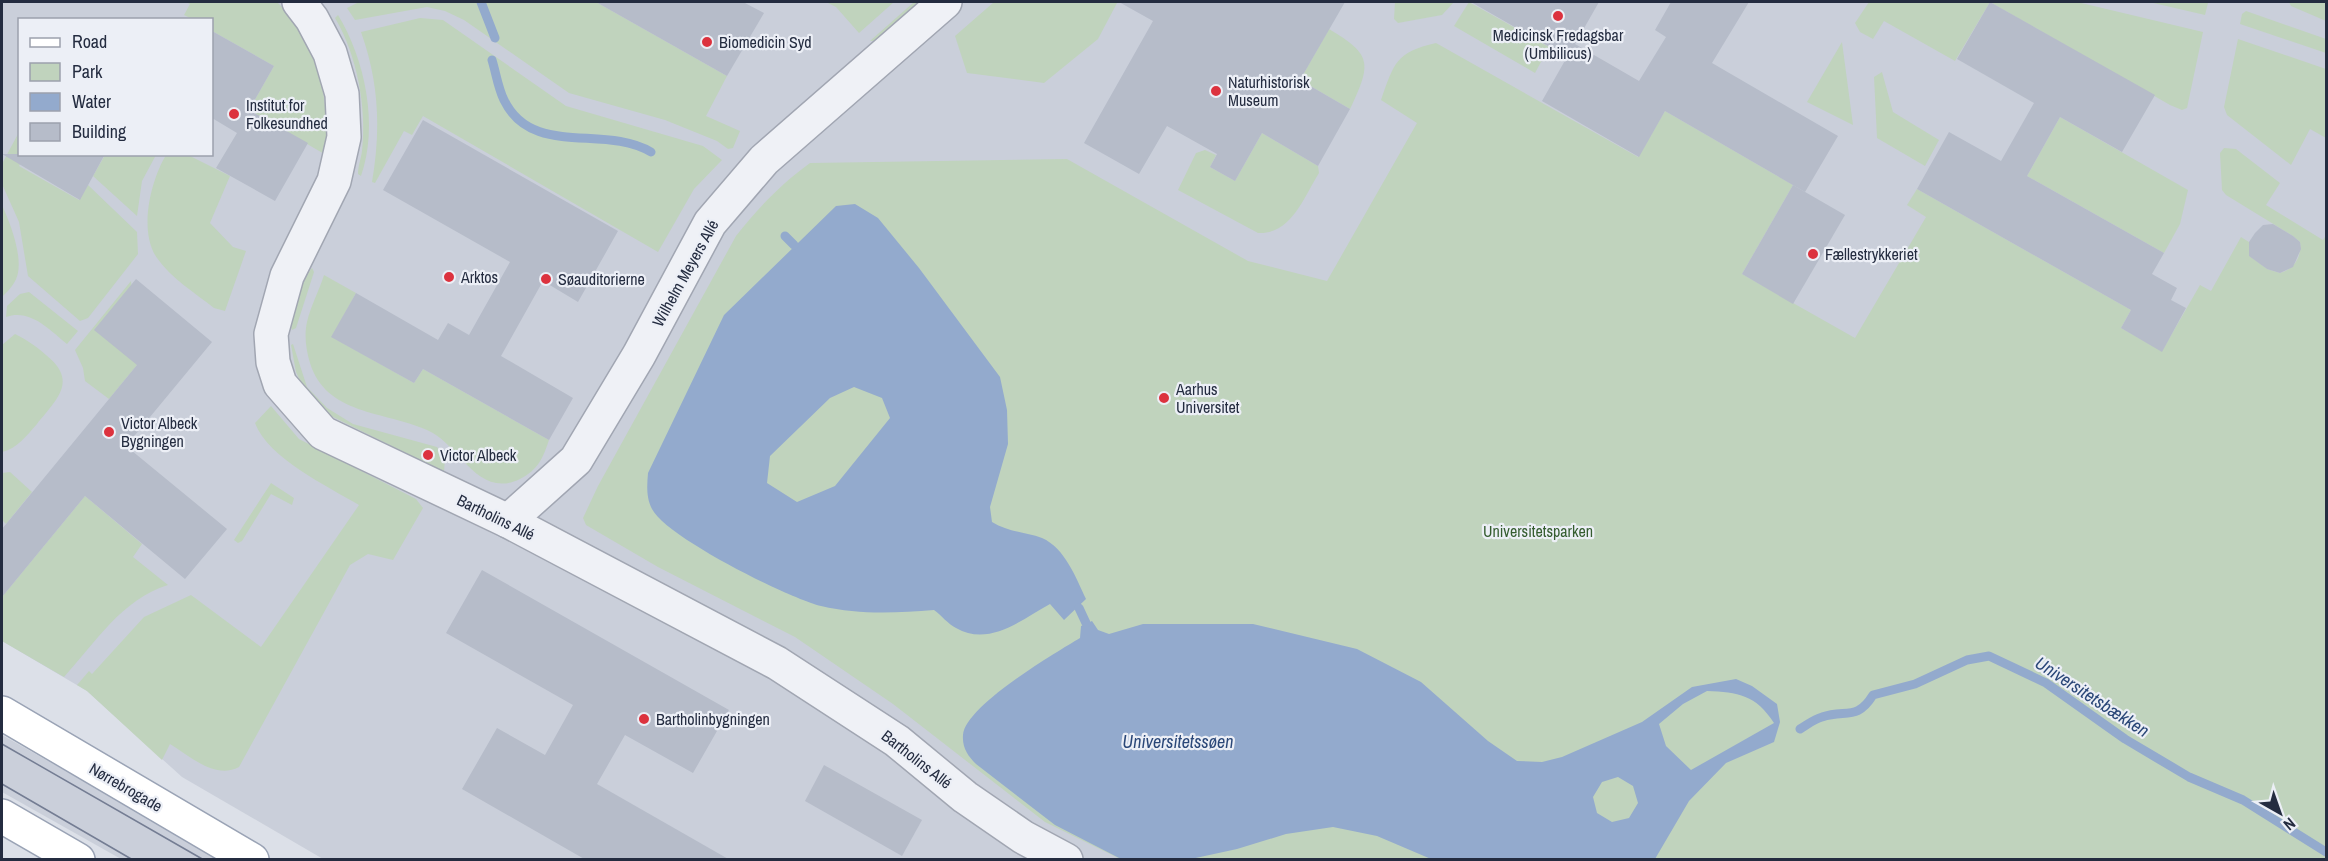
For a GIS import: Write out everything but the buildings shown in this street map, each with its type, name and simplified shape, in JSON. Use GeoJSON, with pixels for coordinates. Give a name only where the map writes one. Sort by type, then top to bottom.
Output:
{"type":"FeatureCollection","features":[{"type":"Feature","properties":{"kind":"main road","name":"Nørrebrogade"},"geometry":{"type":"LineString","coordinates":[[2,713],[252,860]]}},
{"type":"Feature","properties":{"kind":"main road"},"geometry":{"type":"LineString","coordinates":[[2,816],[78,860]]}},
{"type":"Feature","properties":{"kind":"street","name":"Bartholins Allé"},"geometry":{"type":"LineString","coordinates":[[299,2],[312,18],[330,53],[342,94],[344,137],[334,181],[287,276],[271,334],[273,362],[280,384],[323,433],[508,521],[777,663],[897,741],[965,797],[1023,837],[1066,860]]}},
{"type":"Feature","properties":{"kind":"street","name":"Wilhelm Meyers Allé"},"geometry":{"type":"LineString","coordinates":[[508,521],[576,460],[639,355],[710,223],[738,188],[764,160],[945,2]]}},
{"type":"Feature","properties":{"kind":"shaded area","name":"Aarhus Universitet"},"geometry":{"type":"Polygon","coordinates":[[[2,2],[2326,2],[2326,859],[323,859],[182,777],[87,691],[2,641],[2,2]]]}},
{"type":"Feature","properties":{"kind":"shaded area"},"geometry":{"type":"Polygon","coordinates":[[[2,735],[222,859],[121,859],[2,792],[2,735]]]}},
{"type":"Feature","properties":{"kind":"green space"},"geometry":{"type":"Polygon","coordinates":[[[186,2],[277,2],[292,18],[313,53],[319,72],[326,112],[326,155],[249,110],[274,66],[213,32],[213,18],[190,18],[184,15],[190,4],[186,2]]]}},
{"type":"Feature","properties":{"kind":"green space"},"geometry":{"type":"Polygon","coordinates":[[[359,2],[596,2],[727,76],[706,116],[740,131],[733,148],[728,149],[717,141],[665,120],[569,93],[464,20],[445,11],[427,7],[355,20],[347,8],[359,2]]]}},
{"type":"Feature","properties":{"kind":"green space"},"geometry":{"type":"Polygon","coordinates":[[[826,2],[894,2],[859,33],[836,7],[826,2]]]}},
{"type":"Feature","properties":{"kind":"green space"},"geometry":{"type":"Polygon","coordinates":[[[914,2],[922,2],[878,41],[870,41],[914,2]]]}},
{"type":"Feature","properties":{"kind":"green space"},"geometry":{"type":"Polygon","coordinates":[[[994,2],[1117,3],[1098,39],[1044,83],[967,73],[955,36],[994,2]]]}},
{"type":"Feature","properties":{"kind":"green space"},"geometry":{"type":"Polygon","coordinates":[[[1395,2],[1454,2],[1442,15],[1398,23],[1394,19],[1395,2]]]}},
{"type":"Feature","properties":{"kind":"green space"},"geometry":{"type":"Polygon","coordinates":[[[1469,2],[1549,47],[1535,73],[1454,26],[1469,2]]]}},
{"type":"Feature","properties":{"kind":"green space"},"geometry":{"type":"Polygon","coordinates":[[[1869,2],[1990,2],[1955,61],[1884,21],[1873,39],[1860,32],[1855,23],[1869,2]]]}},
{"type":"Feature","properties":{"kind":"green space"},"geometry":{"type":"Polygon","coordinates":[[[1990,2],[2077,2],[2203,32],[2187,108],[2182,110],[2170,105],[1990,2]]]}},
{"type":"Feature","properties":{"kind":"green space"},"geometry":{"type":"Polygon","coordinates":[[[2149,2],[2204,2],[2208,3],[2205,15],[2149,2]]]}},
{"type":"Feature","properties":{"kind":"green space"},"geometry":{"type":"Polygon","coordinates":[[[2289,2],[2326,2],[2326,21],[2291,6],[2289,2]]]}},
{"type":"Feature","properties":{"kind":"green space"},"geometry":{"type":"Polygon","coordinates":[[[2246,11],[2326,39],[2326,53],[2240,24],[2242,14],[2246,11]]]}},
{"type":"Feature","properties":{"kind":"green space"},"geometry":{"type":"Polygon","coordinates":[[[338,15],[356,52],[366,93],[369,136],[361,176],[358,174],[358,168],[362,151],[363,117],[359,82],[349,48],[335,18],[338,15]]]}},
{"type":"Feature","properties":{"kind":"green space"},"geometry":{"type":"Polygon","coordinates":[[[420,18],[443,20],[566,106],[703,146],[722,160],[694,189],[658,252],[423,116],[412,135],[404,131],[375,183],[372,182],[377,143],[377,106],[372,69],[361,32],[420,18]]]}},
{"type":"Feature","properties":{"kind":"green space"},"geometry":{"type":"Polygon","coordinates":[[[1329,29],[1354,46],[1364,62],[1362,81],[1350,109],[1300,80],[1329,29]]]}},
{"type":"Feature","properties":{"kind":"green space"},"geometry":{"type":"Polygon","coordinates":[[[2238,39],[2326,69],[2326,138],[2310,129],[2291,165],[2227,115],[2224,107],[2238,39]]]}},
{"type":"Feature","properties":{"kind":"green space"},"geometry":{"type":"Polygon","coordinates":[[[1842,42],[1853,125],[1807,102],[1842,42]]]}},
{"type":"Feature","properties":{"kind":"green space","name":"Universitetsparken"},"geometry":{"type":"Polygon","coordinates":[[[1436,43],[1638,157],[1665,111],[1793,185],[1742,274],[1855,338],[1926,217],[1907,205],[1917,189],[2131,310],[2121,328],[2162,351],[2200,285],[2211,291],[2241,237],[2249,242],[2250,256],[2267,269],[2280,273],[2296,262],[2300,253],[2300,242],[2293,236],[2226,195],[2222,190],[2220,153],[2224,148],[2236,149],[2280,183],[2266,205],[2323,240],[2326,235],[2326,859],[1120,859],[1045,822],[893,704],[795,637],[658,567],[586,525],[583,518],[598,486],[736,236],[770,197],[810,163],[1067,159],[1248,261],[1327,281],[1417,123],[1381,100],[1389,77],[1404,55],[1412,50],[1436,43]]]}},
{"type":"Feature","properties":{"kind":"green space"},"geometry":{"type":"Polygon","coordinates":[[[1882,72],[1893,112],[1939,140],[1925,166],[1877,138],[1874,77],[1882,72]]]}},
{"type":"Feature","properties":{"kind":"green space"},"geometry":{"type":"Polygon","coordinates":[[[2060,117],[2188,190],[2180,224],[2164,253],[2027,176],[2060,117]]]}},
{"type":"Feature","properties":{"kind":"green space"},"geometry":{"type":"Polygon","coordinates":[[[1262,133],[1318,166],[1319,173],[1302,203],[1288,221],[1279,228],[1258,233],[1178,190],[1196,153],[1205,150],[1216,155],[1210,167],[1235,181],[1262,133]]]}},
{"type":"Feature","properties":{"kind":"green space"},"geometry":{"type":"Polygon","coordinates":[[[18,134],[18,156],[24,156],[19,166],[79,200],[88,185],[137,232],[138,254],[88,318],[80,321],[28,276],[19,222],[2,184],[3,162],[18,134]]]}},
{"type":"Feature","properties":{"kind":"green space"},"geometry":{"type":"Polygon","coordinates":[[[104,156],[155,156],[142,181],[137,216],[93,176],[104,156]]]}},
{"type":"Feature","properties":{"kind":"green space"},"geometry":{"type":"Polygon","coordinates":[[[166,156],[190,156],[230,176],[210,223],[233,247],[246,251],[225,311],[214,308],[176,279],[157,258],[151,247],[148,234],[149,206],[166,156]]]}},
{"type":"Feature","properties":{"kind":"green space"},"geometry":{"type":"Polygon","coordinates":[[[2,205],[16,244],[19,265],[14,283],[2,297],[2,205]]]}},
{"type":"Feature","properties":{"kind":"green space"},"geometry":{"type":"Polygon","coordinates":[[[312,268],[314,272],[296,328],[292,330],[292,317],[297,299],[312,268]]]}},
{"type":"Feature","properties":{"kind":"green space"},"geometry":{"type":"Polygon","coordinates":[[[324,275],[356,293],[332,337],[414,383],[423,369],[549,440],[536,467],[520,479],[505,483],[492,482],[480,476],[449,446],[427,430],[358,409],[329,393],[318,380],[310,363],[306,337],[309,316],[324,275]]]}},
{"type":"Feature","properties":{"kind":"green space"},"geometry":{"type":"Polygon","coordinates":[[[131,281],[137,365],[109,399],[85,381],[83,368],[75,350],[131,281]]]}},
{"type":"Feature","properties":{"kind":"green space"},"geometry":{"type":"Polygon","coordinates":[[[29,292],[78,331],[67,344],[47,327],[31,318],[23,315],[6,317],[7,306],[20,294],[29,292]]]}},
{"type":"Feature","properties":{"kind":"green space"},"geometry":{"type":"Polygon","coordinates":[[[15,334],[35,346],[56,364],[63,381],[58,398],[37,424],[17,445],[2,452],[2,345],[15,334]]]}},
{"type":"Feature","properties":{"kind":"green space"},"geometry":{"type":"Polygon","coordinates":[[[293,344],[307,387],[327,408],[353,424],[437,447],[445,458],[444,472],[323,412],[303,387],[296,372],[291,345],[293,344]]]}},
{"type":"Feature","properties":{"kind":"green space"},"geometry":{"type":"Polygon","coordinates":[[[271,406],[299,439],[416,499],[423,508],[393,560],[368,554],[350,565],[239,767],[221,771],[212,769],[170,744],[162,760],[87,691],[77,685],[89,671],[92,674],[144,617],[191,595],[261,647],[359,505],[315,480],[272,448],[255,423],[271,406]]]}},
{"type":"Feature","properties":{"kind":"green space"},"geometry":{"type":"Polygon","coordinates":[[[10,472],[32,492],[6,524],[2,520],[2,473],[10,472]]]}},
{"type":"Feature","properties":{"kind":"green space"},"geometry":{"type":"Polygon","coordinates":[[[271,483],[294,498],[292,505],[271,494],[242,541],[238,543],[234,540],[271,483]]]}},
{"type":"Feature","properties":{"kind":"green space"},"geometry":{"type":"Polygon","coordinates":[[[85,496],[142,544],[133,557],[168,585],[151,592],[123,611],[64,677],[2,641],[2,597],[85,496]]]}},
{"type":"Feature","properties":{"kind":"water"},"geometry":{"type":"Polygon","coordinates":[[[855,204],[878,218],[919,268],[1000,377],[1007,410],[1008,444],[990,507],[992,522],[1010,530],[1042,538],[1063,556],[1086,599],[1064,620],[1050,604],[1016,624],[981,635],[956,628],[934,610],[863,612],[821,606],[805,601],[729,565],[680,535],[662,521],[652,509],[647,487],[648,473],[724,315],[836,206],[855,204]],[[854,387],[830,398],[770,456],[767,483],[797,502],[835,486],[890,418],[882,398],[854,387]]]}},
{"type":"Feature","properties":{"kind":"water","name":"Universitetssøen"},"geometry":{"type":"Polygon","coordinates":[[[1092,621],[1098,630],[1109,634],[1143,624],[1253,624],[1357,649],[1421,682],[1488,741],[1517,761],[1542,762],[1562,757],[1642,722],[1692,687],[1736,679],[1752,686],[1777,704],[1780,722],[1774,742],[1726,763],[1689,801],[1655,859],[1431,859],[1377,836],[1333,827],[1286,834],[1237,849],[1191,859],[1121,859],[1055,825],[976,764],[968,755],[963,744],[963,735],[968,723],[979,710],[1013,681],[1080,638],[1081,626],[1092,621]],[[1707,691],[1683,704],[1659,724],[1666,746],[1691,770],[1774,723],[1760,706],[1745,697],[1728,692],[1707,691]],[[1618,777],[1602,782],[1593,797],[1597,813],[1612,822],[1629,818],[1638,803],[1633,786],[1618,777]]]}},
{"type":"Feature","properties":{"kind":"waterway","name":"Universitetsbækken"},"geometry":{"type":"LineString","coordinates":[[481,2],[495,38]]}},
{"type":"Feature","properties":{"kind":"waterway","name":"Universitetsbækken"},"geometry":{"type":"LineString","coordinates":[[492,60],[504,100],[516,118],[532,129],[550,135],[612,140],[632,144],[651,152]]}},
{"type":"Feature","properties":{"kind":"waterway"},"geometry":{"type":"LineString","coordinates":[[785,236],[794,245]]}},
{"type":"Feature","properties":{"kind":"waterway"},"geometry":{"type":"LineString","coordinates":[[1079,608],[1086,623]]}},
{"type":"Feature","properties":{"kind":"waterway","name":"Universitetsbækken"},"geometry":{"type":"LineString","coordinates":[[1800,729],[1819,718],[1856,711],[1862,708],[1873,695],[1915,684],[1967,660],[1989,656],[2046,683],[2125,739],[2189,777],[2243,800],[2326,852]]}},
{"type":"Feature","properties":{"kind":"tram line"},"geometry":{"type":"LineString","coordinates":[[2,744],[204,860]]}},
{"type":"Feature","properties":{"kind":"tram line"},"geometry":{"type":"LineString","coordinates":[[2,784],[133,860]]}},
{"type":"Feature","properties":{"kind":"place","name":"Medicinsk Fredagsbar (Umbilicus)"},"geometry":{"type":"Point","coordinates":[1558,16]}},
{"type":"Feature","properties":{"kind":"place","name":"Biomedicin Syd"},"geometry":{"type":"Point","coordinates":[707,42]}},
{"type":"Feature","properties":{"kind":"place","name":"Naturhistorisk Museum"},"geometry":{"type":"Point","coordinates":[1216,91]}},
{"type":"Feature","properties":{"kind":"place","name":"Institut for Folkesundhed"},"geometry":{"type":"Point","coordinates":[234,114]}},
{"type":"Feature","properties":{"kind":"place","name":"Fællestrykkeriet"},"geometry":{"type":"Point","coordinates":[1813,254]}},
{"type":"Feature","properties":{"kind":"place","name":"Arktos"},"geometry":{"type":"Point","coordinates":[449,277]}},
{"type":"Feature","properties":{"kind":"place","name":"Søauditorierne"},"geometry":{"type":"Point","coordinates":[546,279]}},
{"type":"Feature","properties":{"kind":"place","name":"Aarhus Universitet"},"geometry":{"type":"Point","coordinates":[1164,398]}},
{"type":"Feature","properties":{"kind":"place","name":"Victor Albeck Bygningen"},"geometry":{"type":"Point","coordinates":[109,432]}},
{"type":"Feature","properties":{"kind":"place","name":"Victor Albeck"},"geometry":{"type":"Point","coordinates":[428,455]}},
{"type":"Feature","properties":{"kind":"place","name":"Bartholinbygningen"},"geometry":{"type":"Point","coordinates":[644,719]}}]}
